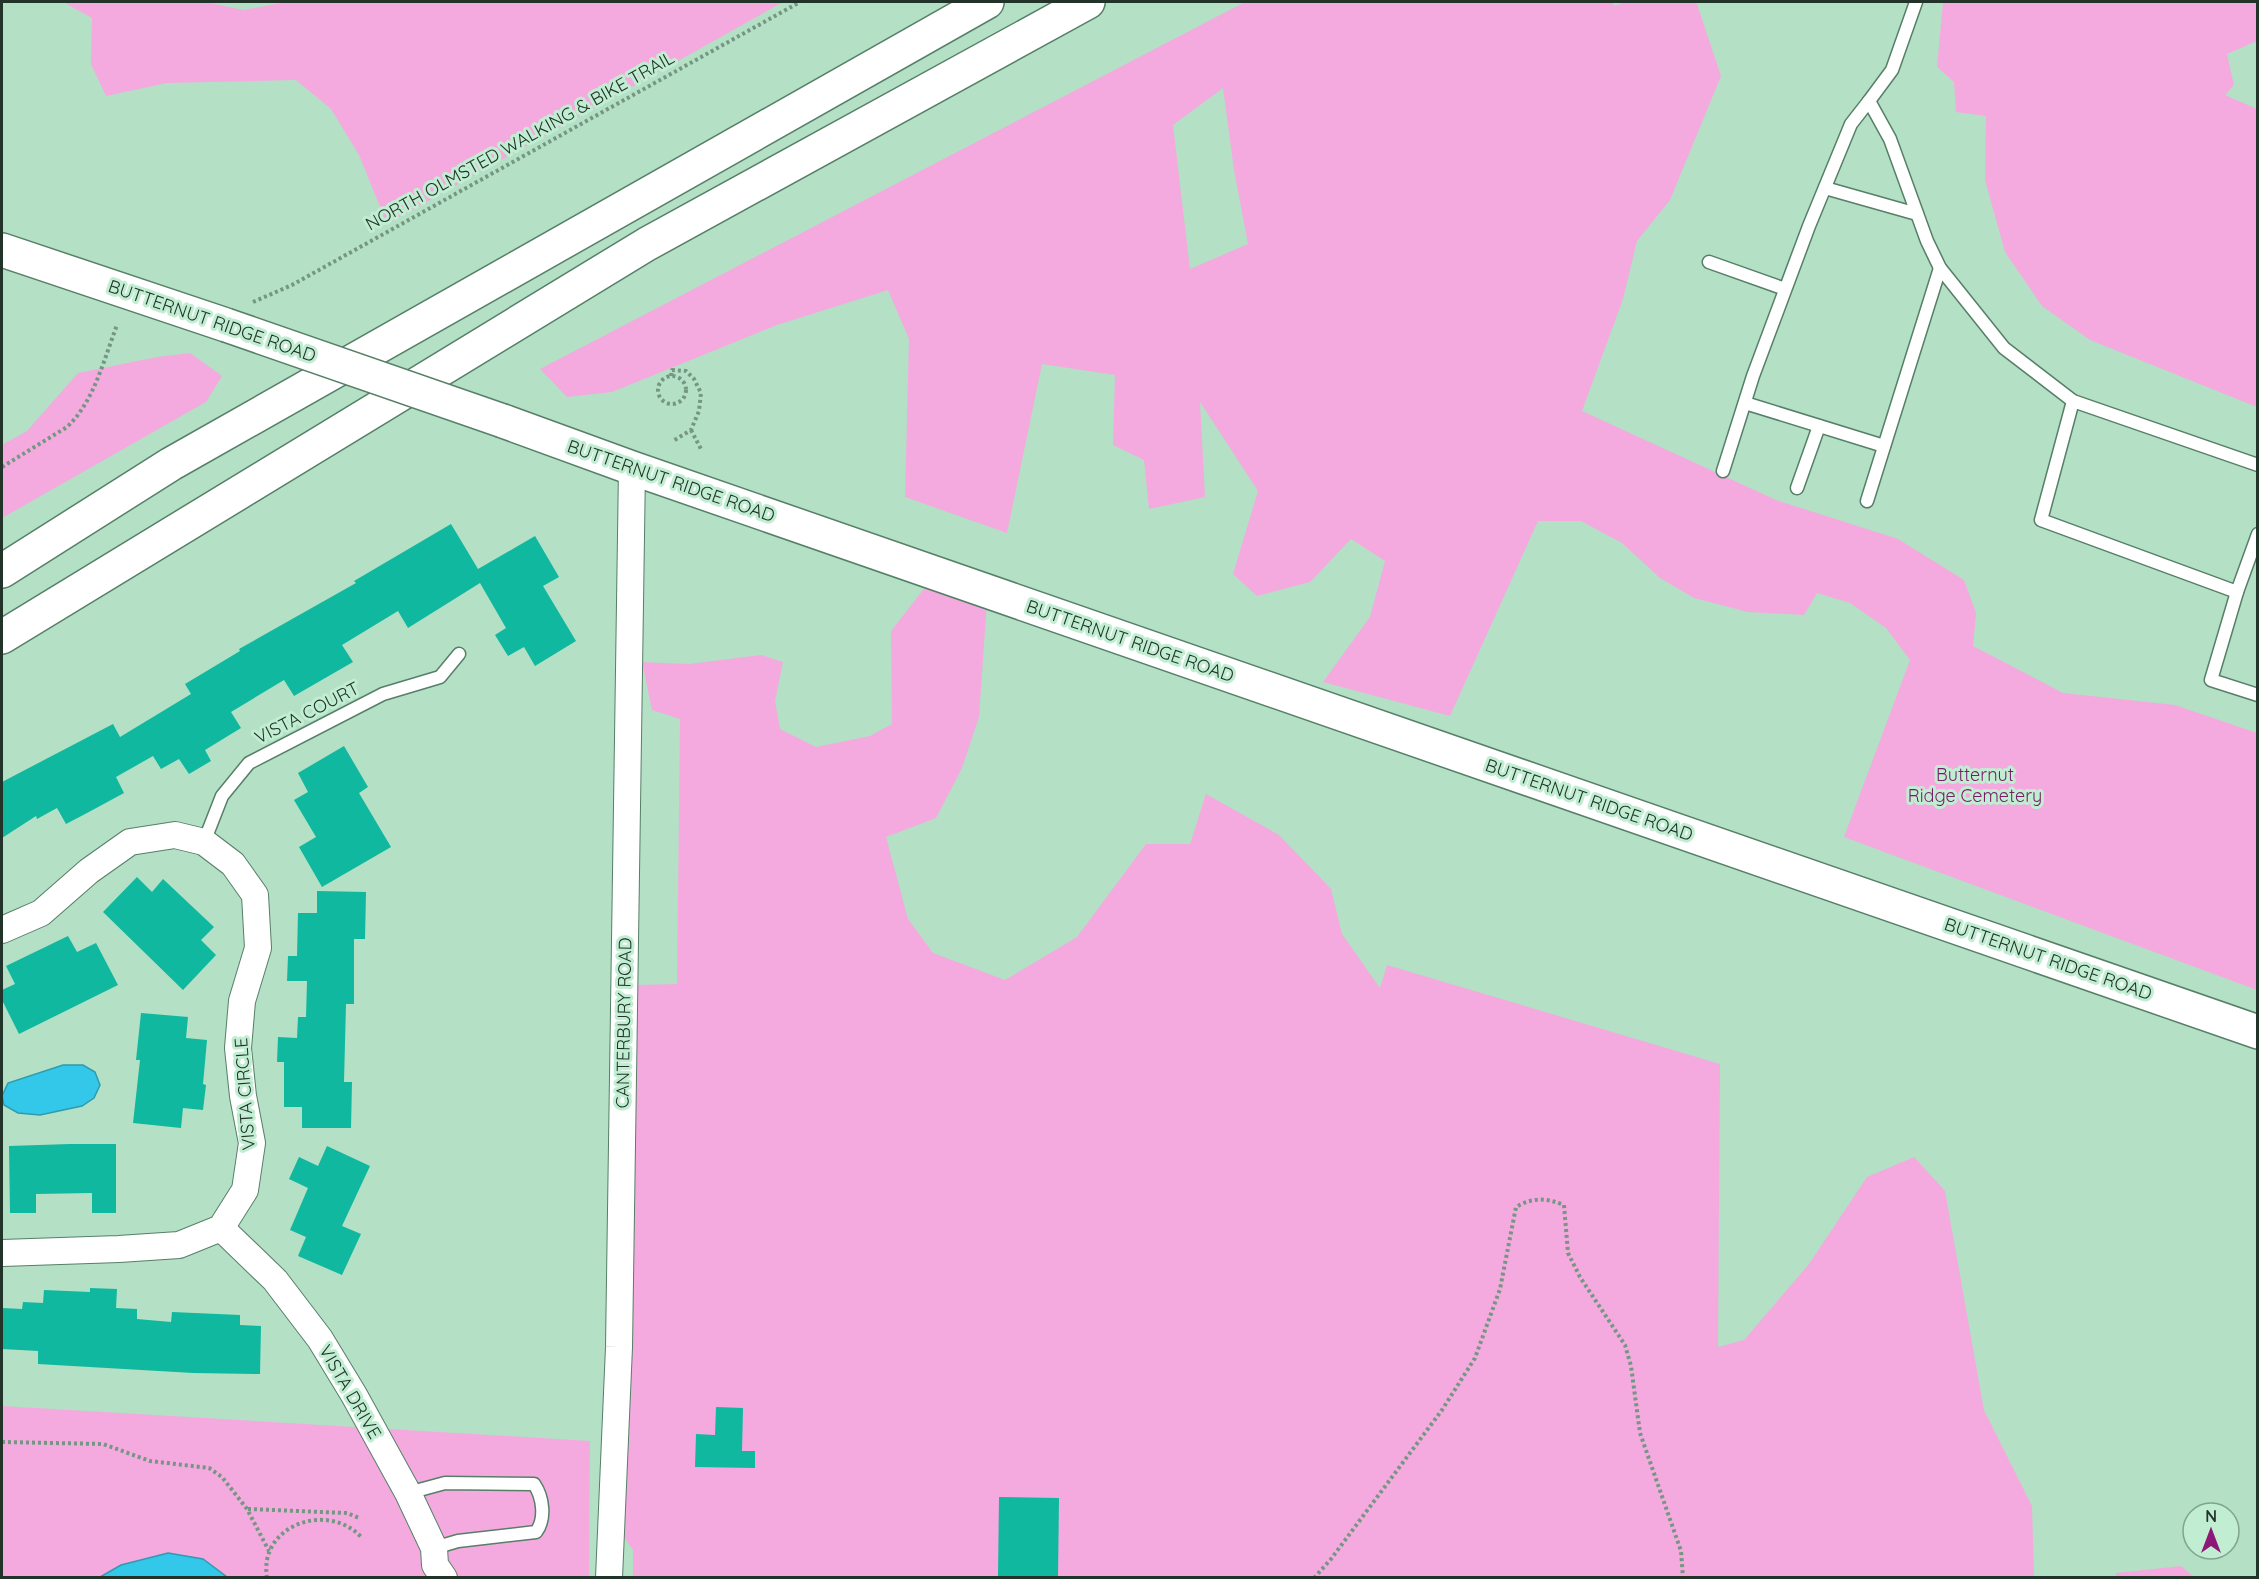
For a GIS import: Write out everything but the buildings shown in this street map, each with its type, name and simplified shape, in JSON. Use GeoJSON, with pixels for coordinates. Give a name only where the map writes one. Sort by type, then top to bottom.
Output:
{"type":"FeatureCollection","features":[{"type":"Feature","properties":{"kind":"main road"},"geometry":{"type":"LineString","coordinates":[[2,571],[171,464],[987,2]]}},
{"type":"Feature","properties":{"kind":"main road"},"geometry":{"type":"LineString","coordinates":[[2,637],[647,244],[1088,2]]}},
{"type":"Feature","properties":{"kind":"main road","name":"BUTTERNUT RIDGE ROAD"},"geometry":{"type":"LineString","coordinates":[[2,250],[503,421],[632,468],[2258,1032]]}},
{"type":"Feature","properties":{"kind":"street","name":"CANTERBURY ROAD"},"geometry":{"type":"LineString","coordinates":[[609,1578],[619,1347],[632,468]]}},
{"type":"Feature","properties":{"kind":"street","name":"VISTA CIRCLE"},"geometry":{"type":"LineString","coordinates":[[2,930],[41,913],[89,871],[130,842],[175,835],[204,842],[233,864],[255,895],[258,948],[242,1001],[238,1048],[243,1096],[252,1143],[245,1190],[221,1227]]}},
{"type":"Feature","properties":{"kind":"street"},"geometry":{"type":"LineString","coordinates":[[2,1253],[179,1245],[221,1227]]}},
{"type":"Feature","properties":{"kind":"street","name":"VISTA DRIVE"},"geometry":{"type":"LineString","coordinates":[[221,1227],[275,1280],[320,1339],[408,1493],[435,1567]]}},
{"type":"Feature","properties":{"kind":"lane"},"geometry":{"type":"LineString","coordinates":[[1723,471],[1744,403],[1785,289],[1851,124],[1892,70],[1916,2]]}},
{"type":"Feature","properties":{"kind":"lane"},"geometry":{"type":"LineString","coordinates":[[1869,101],[1890,139],[1927,241],[1940,268],[2004,348],[2073,401],[2258,465]]}},
{"type":"Feature","properties":{"kind":"lane"},"geometry":{"type":"LineString","coordinates":[[1825,188],[1917,214]]}},
{"type":"Feature","properties":{"kind":"lane"},"geometry":{"type":"LineString","coordinates":[[1708,262],[1785,289]]}},
{"type":"Feature","properties":{"kind":"lane"},"geometry":{"type":"LineString","coordinates":[[1867,501],[1940,268]]}},
{"type":"Feature","properties":{"kind":"lane"},"geometry":{"type":"LineString","coordinates":[[2073,401],[2041,520],[2237,591]]}},
{"type":"Feature","properties":{"kind":"lane"},"geometry":{"type":"LineString","coordinates":[[1744,403],[1884,446]]}},
{"type":"Feature","properties":{"kind":"lane"},"geometry":{"type":"LineString","coordinates":[[1797,488],[1819,426]]}},
{"type":"Feature","properties":{"kind":"lane"},"geometry":{"type":"LineString","coordinates":[[2258,534],[2237,591],[2211,680],[2258,695]]}},
{"type":"Feature","properties":{"kind":"lane","name":"VISTA COURT"},"geometry":{"type":"LineString","coordinates":[[204,842],[222,796],[249,763],[383,694],[440,677],[459,654]]}},
{"type":"Feature","properties":{"kind":"lane"},"geometry":{"type":"LineString","coordinates":[[408,1493],[445,1483],[534,1484],[541,1494],[542,1525],[536,1532],[459,1541],[435,1567]]}},
{"type":"Feature","properties":{"kind":"path","name":"NORTH OLMSTED WALKING & BIKE TRAIL"},"geometry":{"type":"LineString","coordinates":[[253,302],[292,285],[800,2]]}},
{"type":"Feature","properties":{"kind":"path"},"geometry":{"type":"LineString","coordinates":[[2,467],[67,427],[76,418],[85,406],[117,326]]}},
{"type":"Feature","properties":{"kind":"path"},"geometry":{"type":"LineString","coordinates":[[671,376],[672,370],[686,371],[694,379],[700,393],[699,411],[691,430],[673,441]]}},
{"type":"Feature","properties":{"kind":"path"},"geometry":{"type":"LineString","coordinates":[[671,376],[680,378],[687,391],[683,400],[674,404],[666,403],[658,392],[662,380],[671,376]]}},
{"type":"Feature","properties":{"kind":"path"},"geometry":{"type":"LineString","coordinates":[[691,430],[702,451]]}},
{"type":"Feature","properties":{"kind":"path"},"geometry":{"type":"LineString","coordinates":[[1314,1578],[1442,1410],[1475,1358],[1500,1288],[1516,1207],[1528,1200],[1548,1198],[1564,1205],[1568,1253],[1580,1277],[1624,1345],[1631,1366],[1640,1433],[1681,1551],[1683,1578]]}},
{"type":"Feature","properties":{"kind":"path"},"geometry":{"type":"LineString","coordinates":[[2,1442],[102,1444],[150,1461],[209,1468],[222,1477],[247,1509],[269,1551]]}},
{"type":"Feature","properties":{"kind":"path"},"geometry":{"type":"LineString","coordinates":[[247,1509],[347,1513],[359,1518]]}},
{"type":"Feature","properties":{"kind":"path"},"geometry":{"type":"LineString","coordinates":[[267,1578],[265,1568],[269,1551],[283,1530],[312,1519],[333,1519],[352,1527],[361,1537]]}},
{"type":"Feature","properties":{"kind":"green space"},"geometry":{"type":"Polygon","coordinates":[[[63,2],[206,2],[243,10],[287,2],[783,2],[387,224],[359,155],[331,109],[296,80],[167,83],[106,96],[91,64],[92,18],[63,2]]]}},
{"type":"Feature","properties":{"kind":"green space","name":"Butternut Ridge Cemetery"},"geometry":{"type":"Polygon","coordinates":[[[1245,2],[1611,2],[1615,6],[1625,2],[1693,2],[1697,4],[1721,76],[1670,200],[1637,241],[1623,299],[1582,411],[1776,500],[1898,539],[1964,580],[1976,613],[1973,646],[2063,693],[2175,705],[2257,733],[2257,990],[1844,837],[1910,660],[1886,628],[1850,603],[1817,593],[1804,615],[1748,612],[1694,598],[1660,578],[1622,543],[1581,521],[1538,521],[1450,716],[1323,682],[1370,617],[1385,561],[1351,539],[1310,582],[1257,596],[1233,574],[1258,491],[1200,402],[1205,497],[1149,509],[1144,460],[1113,445],[1115,375],[1042,364],[1007,533],[905,497],[909,339],[888,290],[777,325],[612,392],[567,397],[540,369],[1245,2]],[[1223,88],[1173,125],[1190,269],[1248,244],[1234,170],[1223,88]]]}},
{"type":"Feature","properties":{"kind":"green space"},"geometry":{"type":"Polygon","coordinates":[[[1943,2],[2257,2],[2257,41],[2227,54],[2234,85],[2225,95],[2257,109],[2257,407],[2090,340],[2042,306],[2005,252],[1985,180],[1986,116],[1956,112],[1954,82],[1937,67],[1943,2]]]}},
{"type":"Feature","properties":{"kind":"green space"},"geometry":{"type":"Polygon","coordinates":[[[190,353],[222,376],[206,402],[2,518],[2,445],[27,431],[78,373],[157,357],[190,353]]]}},
{"type":"Feature","properties":{"kind":"green space"},"geometry":{"type":"Polygon","coordinates":[[[930,581],[987,601],[979,717],[962,768],[936,818],[886,837],[908,919],[933,953],[1005,980],[1077,937],[1146,844],[1190,844],[1206,794],[1279,835],[1331,889],[1342,934],[1380,988],[1387,965],[1720,1064],[1718,1347],[1744,1340],[1809,1264],[1867,1177],[1914,1157],[1945,1191],[1984,1410],[2032,1506],[2034,1577],[633,1578],[633,1550],[624,1537],[635,985],[677,984],[680,719],[652,710],[642,662],[689,664],[761,655],[783,662],[775,701],[780,729],[816,747],[870,736],[892,724],[891,631],[930,581]]]}},
{"type":"Feature","properties":{"kind":"green space"},"geometry":{"type":"Polygon","coordinates":[[[2,1406],[590,1441],[589,1577],[2,1577],[2,1406]]]}},
{"type":"Feature","properties":{"kind":"green space"},"geometry":{"type":"Polygon","coordinates":[[[2181,1566],[2194,1577],[2115,1577],[2116,1573],[2181,1566]]]}},
{"type":"Feature","properties":{"kind":"water"},"geometry":{"type":"Polygon","coordinates":[[[63,1065],[83,1065],[95,1072],[100,1085],[94,1098],[82,1106],[40,1115],[18,1113],[4,1105],[2,1096],[8,1083],[63,1065]]]}},
{"type":"Feature","properties":{"kind":"water"},"geometry":{"type":"Polygon","coordinates":[[[168,1553],[203,1559],[227,1577],[100,1577],[121,1565],[168,1553]]]}}]}
